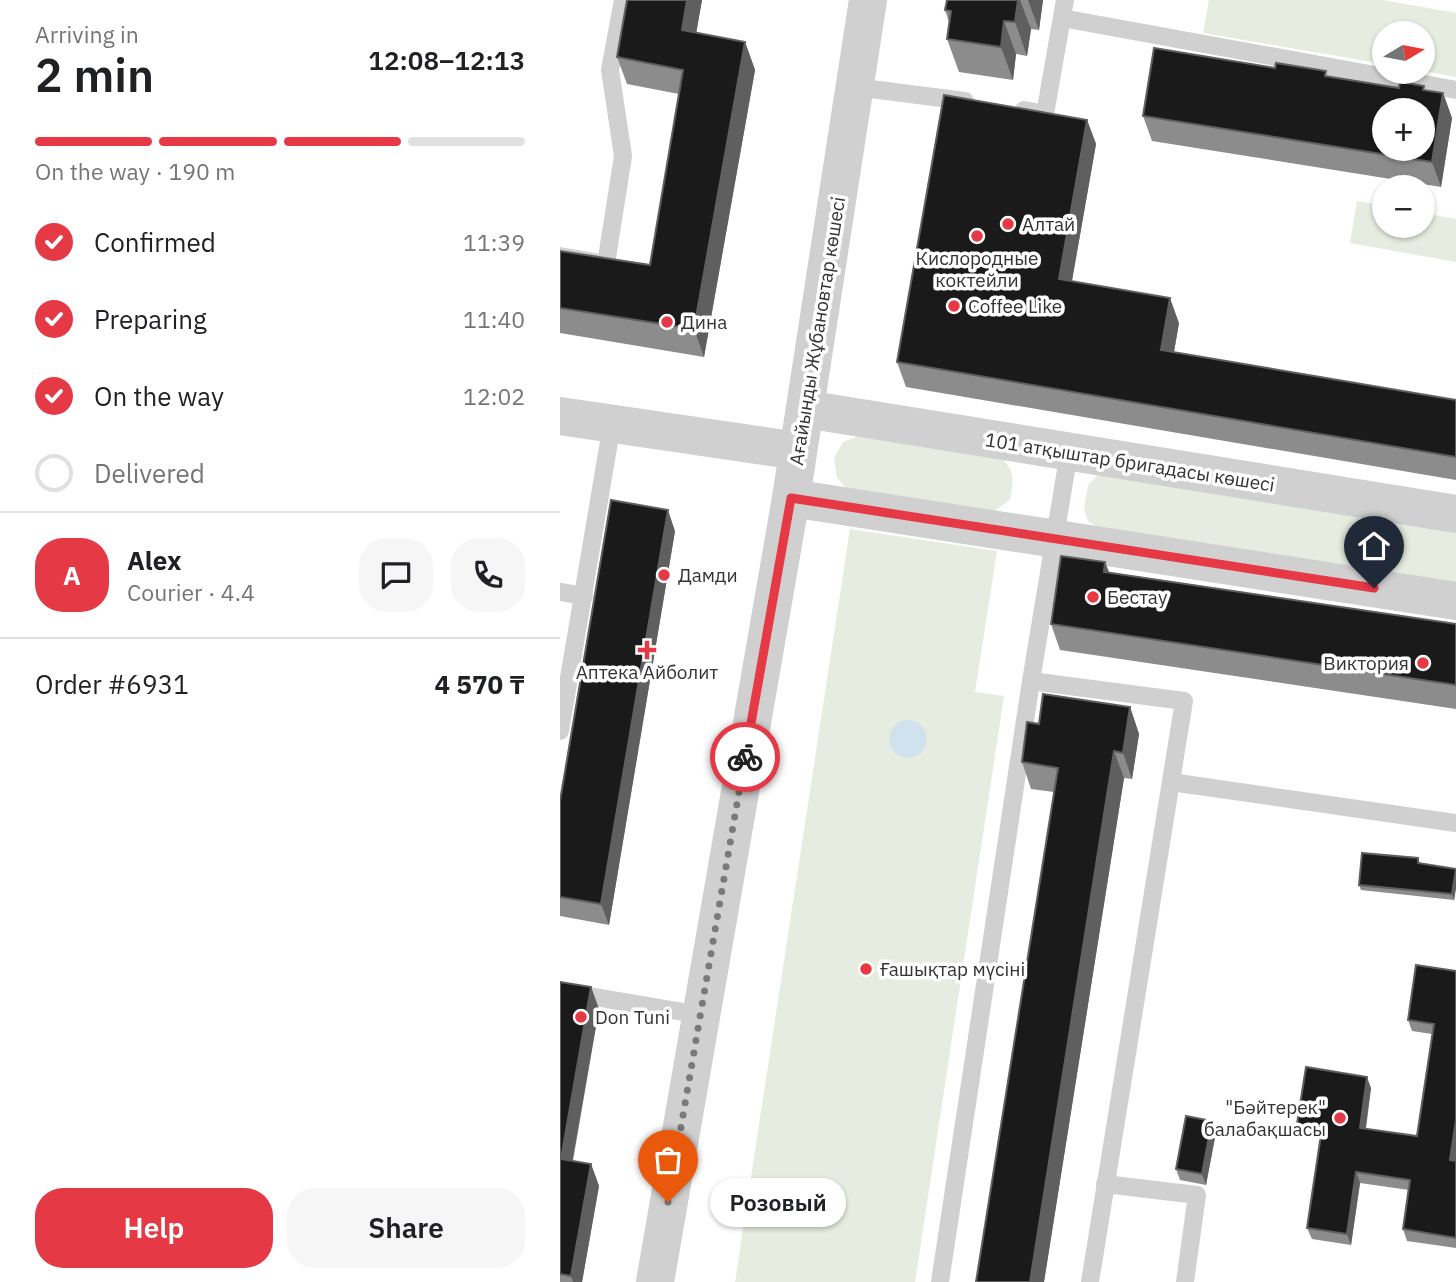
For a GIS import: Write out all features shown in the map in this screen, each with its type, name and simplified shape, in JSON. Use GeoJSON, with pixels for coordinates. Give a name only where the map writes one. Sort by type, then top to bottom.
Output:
{"type":"FeatureCollection","features":[{"type":"Feature","properties":{"kind":"street","name":"Ағайынды Жұбановтар көшесі"},"geometry":{"type":"LineString","coordinates":[[655,1282],[791,498],[868,0]]}},
{"type":"Feature","properties":{"kind":"street","name":"101 атқыштар бригадасы көшесі"},"geometry":{"type":"LineString","coordinates":[[805,410],[1456,514]]}},
{"type":"Feature","properties":{"kind":"street"},"geometry":{"type":"LineString","coordinates":[[560,416],[798,451]]}},
{"type":"Feature","properties":{"kind":"street"},"geometry":{"type":"LineString","coordinates":[[791,498],[1456,601]]}},
{"type":"Feature","properties":{"kind":"lane"},"geometry":{"type":"LineString","coordinates":[[560,256],[606,264],[623,156],[610,70],[623,0]]}},
{"type":"Feature","properties":{"kind":"lane"},"geometry":{"type":"LineString","coordinates":[[1007,108],[1045,114],[1065,0]]}},
{"type":"Feature","properties":{"kind":"lane"},"geometry":{"type":"LineString","coordinates":[[1062,18],[1456,90]]}},
{"type":"Feature","properties":{"kind":"lane"},"geometry":{"type":"LineString","coordinates":[[855,87],[982,104]]}},
{"type":"Feature","properties":{"kind":"lane"},"geometry":{"type":"LineString","coordinates":[[560,732],[612,424]]}},
{"type":"Feature","properties":{"kind":"lane"},"geometry":{"type":"LineString","coordinates":[[940,1282],[1031,681],[1069,452]]}},
{"type":"Feature","properties":{"kind":"lane"},"geometry":{"type":"LineString","coordinates":[[560,592],[584,596]]}},
{"type":"Feature","properties":{"kind":"lane"},"geometry":{"type":"LineString","coordinates":[[1031,681],[1184,701],[1090,1282]]}},
{"type":"Feature","properties":{"kind":"lane"},"geometry":{"type":"LineString","coordinates":[[1171,782],[1456,823]]}},
{"type":"Feature","properties":{"kind":"lane"},"geometry":{"type":"LineString","coordinates":[[560,991],[701,1015]]}},
{"type":"Feature","properties":{"kind":"lane"},"geometry":{"type":"LineString","coordinates":[[1105,1184],[1197,1195],[1185,1282]]}},
{"type":"Feature","properties":{"kind":"shaded area"},"geometry":{"type":"Polygon","coordinates":[[[1209,0],[1383,0],[1456,13],[1456,77],[1435,73],[1435,21],[1372,21],[1372,62],[1203,33],[1209,0]]]}},
{"type":"Feature","properties":{"kind":"shaded area"},"geometry":{"type":"Polygon","coordinates":[[[1357,201],[1372,204],[1372,238],[1435,238],[1435,215],[1456,219],[1456,262],[1350,243],[1357,201]]]}},
{"type":"Feature","properties":{"kind":"shaded area"},"geometry":{"type":"Polygon","coordinates":[[[861,435],[1000,457],[1011,471],[1010,500],[991,513],[850,492],[837,478],[834,458],[843,442],[861,435]]]}},
{"type":"Feature","properties":{"kind":"shaded area"},"geometry":{"type":"Polygon","coordinates":[[[1109,473],[1456,529],[1456,587],[1101,530],[1088,521],[1084,509],[1088,485],[1097,476],[1109,473]]]}},
{"type":"Feature","properties":{"kind":"shaded area"},"geometry":{"type":"Polygon","coordinates":[[[850,529],[997,551],[975,692],[1004,696],[915,1282],[735,1282],[850,529]]]}},
{"type":"Feature","properties":{"kind":"water"},"geometry":{"type":"Polygon","coordinates":[[[908,720],[922,725],[927,739],[922,753],[908,758],[894,753],[889,739],[894,725],[908,720]]]}},
{"type":"Feature","properties":{"kind":"building"},"geometry":{"type":"Polygon","coordinates":[[[627,0],[687,0],[682,30],[745,42],[694,329],[560,308],[560,251],[650,265],[683,70],[617,57],[627,0]]]}},
{"type":"Feature","properties":{"kind":"building"},"geometry":{"type":"Polygon","coordinates":[[[947,0],[1018,0],[1015,22],[1004,21],[1001,47],[947,39],[951,11],[945,10],[947,0]]]}},
{"type":"Feature","properties":{"kind":"building"},"geometry":{"type":"Polygon","coordinates":[[[1154,48],[1275,68],[1276,63],[1326,71],[1325,76],[1399,88],[1400,84],[1412,84],[1424,86],[1423,90],[1443,93],[1435,143],[1435,98],[1372,98],[1372,152],[1143,116],[1154,48]]]}},
{"type":"Feature","properties":{"kind":"building","name":"Алтай"},"geometry":{"type":"Polygon","coordinates":[[[944,95],[1087,120],[1059,279],[1170,298],[1161,350],[1456,400],[1456,457],[897,362],[944,95]]]}},
{"type":"Feature","properties":{"kind":"building"},"geometry":{"type":"Polygon","coordinates":[[[611,500],[668,510],[601,904],[560,897],[560,801],[611,500]]]}},
{"type":"Feature","properties":{"kind":"building"},"geometry":{"type":"Polygon","coordinates":[[[1061,556],[1105,562],[1104,572],[1456,624],[1456,685],[1051,624],[1061,556]]]}},
{"type":"Feature","properties":{"kind":"building"},"geometry":{"type":"Polygon","coordinates":[[[1043,694],[1130,707],[1123,753],[1114,751],[1030,1282],[976,1282],[1058,768],[1022,762],[1027,722],[1039,724],[1043,694]]]}},
{"type":"Feature","properties":{"kind":"building"},"geometry":{"type":"Polygon","coordinates":[[[1362,853],[1418,858],[1418,863],[1456,869],[1452,894],[1359,885],[1362,853]]]}},
{"type":"Feature","properties":{"kind":"building"},"geometry":{"type":"Polygon","coordinates":[[[1416,965],[1456,971],[1456,1120],[1450,1160],[1456,1161],[1456,1238],[1403,1229],[1410,1180],[1356,1172],[1347,1234],[1307,1228],[1322,1128],[1297,1124],[1306,1067],[1367,1077],[1360,1128],[1417,1136],[1434,1024],[1408,1020],[1416,965]]]}},
{"type":"Feature","properties":{"kind":"building"},"geometry":{"type":"Polygon","coordinates":[[[560,982],[591,987],[561,1159],[591,1164],[571,1276],[560,1274],[560,982]]]}},
{"type":"Feature","properties":{"kind":"building"},"geometry":{"type":"Polygon","coordinates":[[[1186,1116],[1212,1121],[1202,1174],[1176,1169],[1186,1116]]]}},
{"type":"Feature","properties":{"kind":"way so far"},"geometry":{"type":"LineString","coordinates":[[668,1202],[745,757]]}},
{"type":"Feature","properties":{"kind":"place","name":"Алтай"},"geometry":{"type":"Point","coordinates":[1008,224]}},
{"type":"Feature","properties":{"kind":"place","name":"Кислородные коктейли"},"geometry":{"type":"Point","coordinates":[977,236]}},
{"type":"Feature","properties":{"kind":"place","name":"Coffee Like"},"geometry":{"type":"Point","coordinates":[954,306]}},
{"type":"Feature","properties":{"kind":"place","name":"Дина"},"geometry":{"type":"Point","coordinates":[667,322]}},
{"type":"Feature","properties":{"kind":"place","name":"Дамди"},"geometry":{"type":"Point","coordinates":[664,575]}},
{"type":"Feature","properties":{"kind":"place","name":"Бестау"},"geometry":{"type":"Point","coordinates":[1093,597]}},
{"type":"Feature","properties":{"kind":"place","name":"Аптека Айболит"},"geometry":{"type":"Point","coordinates":[647,650]}},
{"type":"Feature","properties":{"kind":"place","name":"Виктория"},"geometry":{"type":"Point","coordinates":[1423,663]}},
{"type":"Feature","properties":{"kind":"place","name":"Ғашықтар мүсіні"},"geometry":{"type":"Point","coordinates":[866,969]}},
{"type":"Feature","properties":{"kind":"place","name":"Don Tuni"},"geometry":{"type":"Point","coordinates":[581,1017]}},
{"type":"Feature","properties":{"kind":"place","name":"\"Бәйтерек\" балабақшасы"},"geometry":{"type":"Point","coordinates":[1340,1118]}},
{"type":"Feature","properties":{"kind":"place","name":"Розовый"},"geometry":{"type":"Point","coordinates":[668,1202]}},
{"type":"Feature","properties":{"kind":"route"},"geometry":{"type":"LineString","coordinates":[[745,757],[791,498],[1374,588]]}}]}
